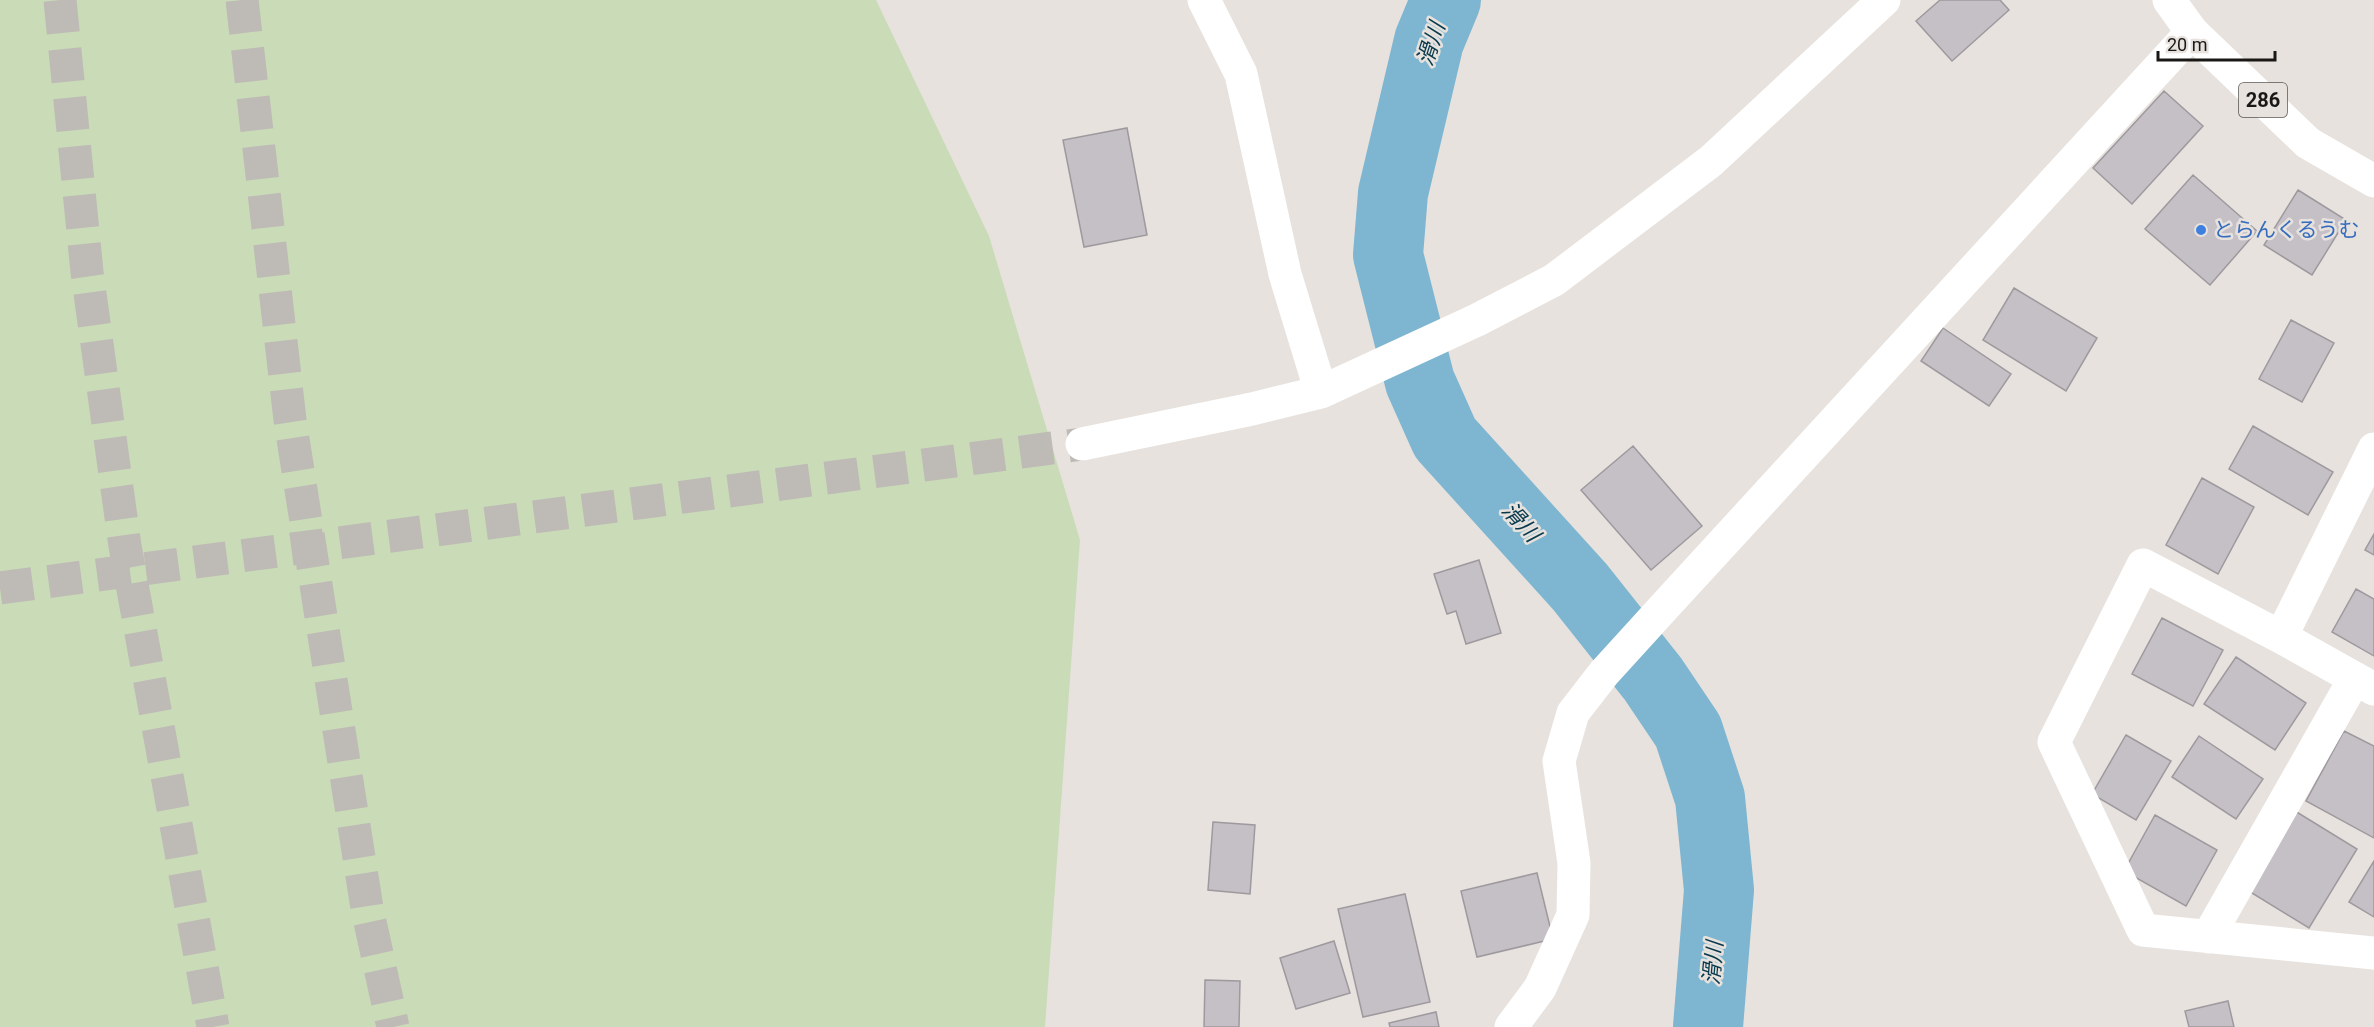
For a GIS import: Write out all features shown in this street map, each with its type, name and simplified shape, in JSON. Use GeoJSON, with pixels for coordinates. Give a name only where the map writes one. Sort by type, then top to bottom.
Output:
{"type":"FeatureCollection","features":[{"type":"Feature","properties":{"kind":"main road"},"geometry":{"type":"LineString","coordinates":[[1204,0],[1241,74],[1285,274],[1321,392]]}},
{"type":"Feature","properties":{"kind":"main road"},"geometry":{"type":"LineString","coordinates":[[1082,444],[1252,410],[1321,392],[1477,320],[1554,280],[1711,160],[1884,0]]}},
{"type":"Feature","properties":{"kind":"main road","name":"286"},"geometry":{"type":"LineString","coordinates":[[2169,0],[2193,32],[2308,143],[2374,181]]}},
{"type":"Feature","properties":{"kind":"main road"},"geometry":{"type":"LineString","coordinates":[[1511,1027],[1540,988],[1574,915],[1574,863],[1559,761],[1574,713],[1604,673],[2193,32]]}},
{"type":"Feature","properties":{"kind":"main road"},"geometry":{"type":"LineString","coordinates":[[2281,637],[2374,450]]}},
{"type":"Feature","properties":{"kind":"main road"},"geometry":{"type":"LineString","coordinates":[[2208,937],[2365,684],[2143,565],[2054,742],[2143,930],[2208,937],[2374,953]]}},
{"type":"Feature","properties":{"kind":"green space"},"geometry":{"type":"Polygon","coordinates":[[[0,0],[876,0],[989,236],[1080,540],[1045,1027],[0,1027],[0,0]]]}},
{"type":"Feature","properties":{"kind":"building"},"geometry":{"type":"Polygon","coordinates":[[[1940,0],[2000,0],[2009,10],[1952,61],[1916,21],[1940,0]]]}},
{"type":"Feature","properties":{"kind":"building"},"geometry":{"type":"Polygon","coordinates":[[[2164,91],[2203,126],[2132,204],[2093,168],[2164,91]]]}},
{"type":"Feature","properties":{"kind":"building"},"geometry":{"type":"Polygon","coordinates":[[[1127,128],[1147,235],[1084,247],[1063,140],[1127,128]]]}},
{"type":"Feature","properties":{"kind":"building","name":"とらんくるうむ"},"geometry":{"type":"Polygon","coordinates":[[[2193,175],[2257,231],[2210,285],[2145,229],[2193,175]]]}},
{"type":"Feature","properties":{"kind":"building"},"geometry":{"type":"Polygon","coordinates":[[[2298,190],[2346,220],[2312,275],[2264,245],[2298,190]]]}},
{"type":"Feature","properties":{"kind":"building"},"geometry":{"type":"Polygon","coordinates":[[[2014,288],[2097,338],[2066,391],[1983,340],[2014,288]]]}},
{"type":"Feature","properties":{"kind":"building"},"geometry":{"type":"Polygon","coordinates":[[[2291,320],[2334,343],[2302,402],[2259,379],[2291,320]]]}},
{"type":"Feature","properties":{"kind":"building"},"geometry":{"type":"Polygon","coordinates":[[[1943,328],[2011,374],[1989,406],[1921,361],[1943,328]]]}},
{"type":"Feature","properties":{"kind":"building"},"geometry":{"type":"Polygon","coordinates":[[[2253,426],[2333,472],[2308,515],[2229,469],[2253,426]]]}},
{"type":"Feature","properties":{"kind":"building"},"geometry":{"type":"Polygon","coordinates":[[[1633,446],[1702,526],[1651,570],[1581,490],[1633,446]]]}},
{"type":"Feature","properties":{"kind":"building"},"geometry":{"type":"Polygon","coordinates":[[[2202,478],[2254,507],[2218,574],[2166,545],[2202,478]]]}},
{"type":"Feature","properties":{"kind":"building"},"geometry":{"type":"Polygon","coordinates":[[[2374,534],[2374,555],[2365,550],[2374,534]]]}},
{"type":"Feature","properties":{"kind":"building"},"geometry":{"type":"Polygon","coordinates":[[[1479,560],[1501,633],[1466,644],[1456,611],[1447,614],[1434,574],[1479,560]]]}},
{"type":"Feature","properties":{"kind":"building"},"geometry":{"type":"Polygon","coordinates":[[[2356,589],[2374,599],[2374,656],[2332,632],[2356,589]]]}},
{"type":"Feature","properties":{"kind":"building"},"geometry":{"type":"Polygon","coordinates":[[[2162,618],[2223,650],[2193,706],[2132,674],[2162,618]]]}},
{"type":"Feature","properties":{"kind":"building"},"geometry":{"type":"Polygon","coordinates":[[[2236,657],[2306,703],[2275,750],[2204,704],[2236,657]]]}},
{"type":"Feature","properties":{"kind":"building"},"geometry":{"type":"Polygon","coordinates":[[[2344,731],[2374,746],[2374,838],[2306,801],[2344,731]]]}},
{"type":"Feature","properties":{"kind":"building"},"geometry":{"type":"Polygon","coordinates":[[[2126,735],[2171,761],[2136,820],[2092,794],[2126,735]]]}},
{"type":"Feature","properties":{"kind":"building"},"geometry":{"type":"Polygon","coordinates":[[[2199,736],[2263,779],[2236,819],[2172,777],[2199,736]]]}},
{"type":"Feature","properties":{"kind":"building"},"geometry":{"type":"Polygon","coordinates":[[[2295,811],[2357,849],[2309,928],[2247,890],[2295,811]]]}},
{"type":"Feature","properties":{"kind":"building"},"geometry":{"type":"Polygon","coordinates":[[[2155,815],[2217,850],[2186,906],[2124,871],[2155,815]]]}},
{"type":"Feature","properties":{"kind":"building"},"geometry":{"type":"Polygon","coordinates":[[[1213,822],[1255,825],[1250,894],[1208,890],[1213,822]]]}},
{"type":"Feature","properties":{"kind":"building"},"geometry":{"type":"Polygon","coordinates":[[[2374,861],[2374,917],[2349,902],[2374,861]]]}},
{"type":"Feature","properties":{"kind":"building"},"geometry":{"type":"Polygon","coordinates":[[[1537,873],[1553,939],[1477,957],[1461,891],[1537,873]]]}},
{"type":"Feature","properties":{"kind":"building"},"geometry":{"type":"Polygon","coordinates":[[[1405,894],[1430,1002],[1363,1017],[1338,909],[1405,894]]]}},
{"type":"Feature","properties":{"kind":"building"},"geometry":{"type":"Polygon","coordinates":[[[1334,941],[1350,993],[1296,1009],[1280,958],[1334,941]]]}},
{"type":"Feature","properties":{"kind":"building"},"geometry":{"type":"Polygon","coordinates":[[[1205,980],[1240,981],[1239,1027],[1204,1027],[1205,980]]]}},
{"type":"Feature","properties":{"kind":"building"},"geometry":{"type":"Polygon","coordinates":[[[2228,1001],[2234,1027],[2189,1027],[2185,1011],[2228,1001]]]}},
{"type":"Feature","properties":{"kind":"building"},"geometry":{"type":"Polygon","coordinates":[[[1436,1012],[1439,1027],[1390,1027],[1389,1023],[1436,1012]]]}},
{"type":"Feature","properties":{"kind":"waterway","name":"滑川"},"geometry":{"type":"LineString","coordinates":[[1446,0],[1429,41],[1393,193],[1388,255],[1420,382],[1445,438],[1580,587],[1653,679],[1688,731],[1710,798],[1719,890],[1708,1027]]}},
{"type":"Feature","properties":{"kind":"tunnel"},"geometry":{"type":"LineString","coordinates":[[60,0],[87,272],[125,546],[213,1027]]}},
{"type":"Feature","properties":{"kind":"tunnel"},"geometry":{"type":"LineString","coordinates":[[242,0],[290,420],[367,908],[393,1027]]}},
{"type":"Feature","properties":{"kind":"tunnel"},"geometry":{"type":"LineString","coordinates":[[0,588],[1082,444]]}},
{"type":"Feature","properties":{"kind":"place","name":"とらんくるうむ"},"geometry":{"type":"Point","coordinates":[2201,230]}}]}
